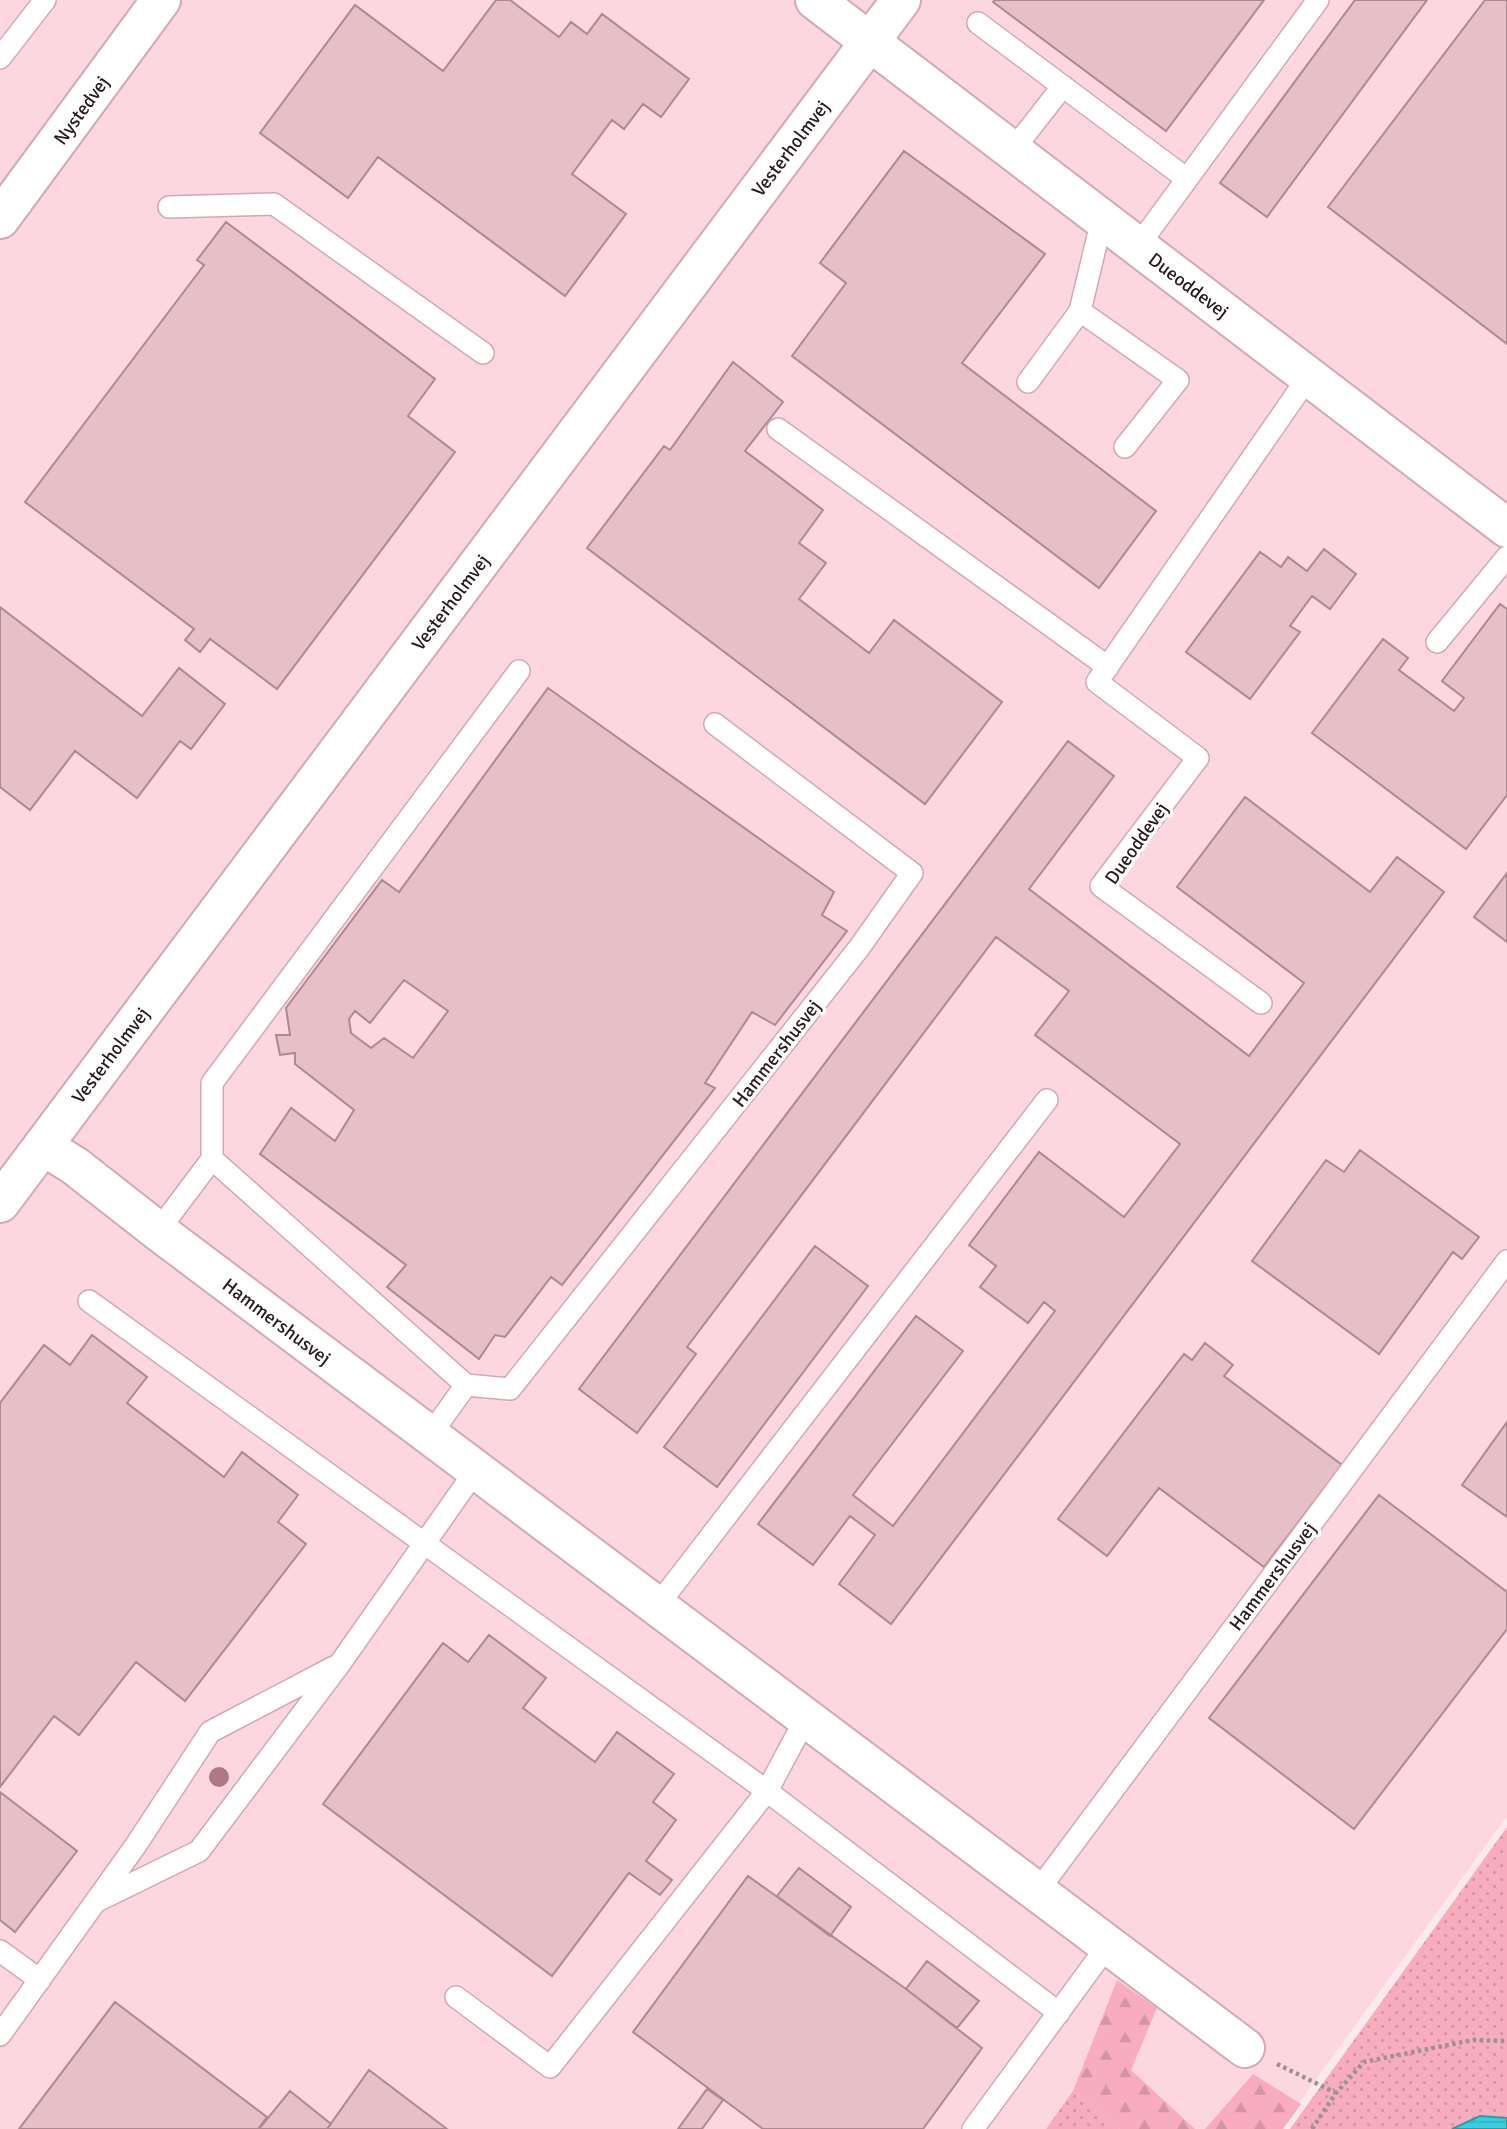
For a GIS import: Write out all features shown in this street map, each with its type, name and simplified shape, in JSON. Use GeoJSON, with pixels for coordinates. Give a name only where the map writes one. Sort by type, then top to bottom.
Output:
{"type":"FeatureCollection","features":[{"type":"Feature","properties":{"kind":"street","name":"Nystedvej"},"geometry":{"type":"LineString","coordinates":[[0,219],[161,0]]}},
{"type":"Feature","properties":{"kind":"street"},"geometry":{"type":"LineString","coordinates":[[815,0],[870,41]]}},
{"type":"Feature","properties":{"kind":"street","name":"Vesterholmvej"},"geometry":{"type":"LineString","coordinates":[[0,1203],[901,0]]}},
{"type":"Feature","properties":{"kind":"street","name":"Dueoddevej"},"geometry":{"type":"LineString","coordinates":[[870,41],[1507,528]]}},
{"type":"Feature","properties":{"kind":"street","name":"Hammershusvej"},"geometry":{"type":"LineString","coordinates":[[43,1146],[75,1166],[1245,2048]]}},
{"type":"Feature","properties":{"kind":"lane"},"geometry":{"type":"LineString","coordinates":[[0,58],[45,0]]}},
{"type":"Feature","properties":{"kind":"lane"},"geometry":{"type":"LineString","coordinates":[[1138,246],[1318,0]]}},
{"type":"Feature","properties":{"kind":"lane"},"geometry":{"type":"LineString","coordinates":[[978,23],[1186,179]]}},
{"type":"Feature","properties":{"kind":"lane"},"geometry":{"type":"LineString","coordinates":[[1012,151],[1063,86]]}},
{"type":"Feature","properties":{"kind":"lane"},"geometry":{"type":"LineString","coordinates":[[169,207],[274,204],[483,353]]}},
{"type":"Feature","properties":{"kind":"lane"},"geometry":{"type":"LineString","coordinates":[[1028,382],[1080,311],[1102,219]]}},
{"type":"Feature","properties":{"kind":"lane"},"geometry":{"type":"LineString","coordinates":[[1080,311],[1178,380],[1125,447]]}},
{"type":"Feature","properties":{"kind":"lane"},"geometry":{"type":"LineString","coordinates":[[778,429],[1108,667],[1309,376]]}},
{"type":"Feature","properties":{"kind":"lane"},"geometry":{"type":"LineString","coordinates":[[1437,642],[1507,557]]}},
{"type":"Feature","properties":{"kind":"lane","name":"Dueoddevej"},"geometry":{"type":"LineString","coordinates":[[1108,667],[1097,682],[1198,758],[1101,886],[1261,1003]]}},
{"type":"Feature","properties":{"kind":"lane"},"geometry":{"type":"LineString","coordinates":[[158,1231],[212,1159],[212,1083],[519,671]]}},
{"type":"Feature","properties":{"kind":"lane","name":"Hammershusvej"},"geometry":{"type":"LineString","coordinates":[[466,1385],[510,1389],[859,948],[912,873],[715,724]]}},
{"type":"Feature","properties":{"kind":"lane"},"geometry":{"type":"LineString","coordinates":[[657,1606],[1047,1100]]}},
{"type":"Feature","properties":{"kind":"lane"},"geometry":{"type":"LineString","coordinates":[[212,1159],[466,1385],[430,1435]]}},
{"type":"Feature","properties":{"kind":"lane","name":"Hammershusvej"},"geometry":{"type":"LineString","coordinates":[[1037,1892],[1507,1261]]}},
{"type":"Feature","properties":{"kind":"lane"},"geometry":{"type":"LineString","coordinates":[[89,1301],[767,1791],[1059,2013]]}},
{"type":"Feature","properties":{"kind":"lane"},"geometry":{"type":"LineString","coordinates":[[97,1901],[199,1851],[339,1665],[476,1469]]}},
{"type":"Feature","properties":{"kind":"lane"},"geometry":{"type":"LineString","coordinates":[[0,2035],[136,1845],[210,1732],[339,1665]]}},
{"type":"Feature","properties":{"kind":"lane"},"geometry":{"type":"LineString","coordinates":[[456,1997],[550,2067],[767,1791],[806,1718]]}},
{"type":"Feature","properties":{"kind":"lane"},"geometry":{"type":"LineString","coordinates":[[973,2129],[1108,1945]]}},
{"type":"Feature","properties":{"kind":"lane"},"geometry":{"type":"LineString","coordinates":[[0,1951],[40,1980]]}},
{"type":"Feature","properties":{"kind":"path"},"geometry":{"type":"LineString","coordinates":[[1312,2129],[1336,2093],[1364,2062],[1473,2040],[1507,2041]]}},
{"type":"Feature","properties":{"kind":"path"},"geometry":{"type":"LineString","coordinates":[[1245,2048],[1336,2093]]}},
{"type":"Feature","properties":{"kind":"shaded area"},"geometry":{"type":"Polygon","coordinates":[[[0,0],[1507,0],[1507,1816],[1280,2129],[0,2129],[0,0]]]}},
{"type":"Feature","properties":{"kind":"green space"},"geometry":{"type":"Polygon","coordinates":[[[1507,1827],[1507,2129],[1290,2129],[1507,1827]]]}},
{"type":"Feature","properties":{"kind":"green space"},"geometry":{"type":"Polygon","coordinates":[[[1117,1980],[1157,2008],[1131,2070],[1195,2129],[1120,2129],[1073,2091],[1117,1980]]]}},
{"type":"Feature","properties":{"kind":"green space"},"geometry":{"type":"Polygon","coordinates":[[[1253,2074],[1301,2104],[1283,2129],[1205,2129],[1253,2074]]]}},
{"type":"Feature","properties":{"kind":"green space"},"geometry":{"type":"Polygon","coordinates":[[[1073,2091],[1120,2129],[1046,2129],[1073,2091]]]}},
{"type":"Feature","properties":{"kind":"water"},"geometry":{"type":"Polygon","coordinates":[[[1480,2116],[1507,2118],[1507,2129],[1452,2129],[1480,2116]]]}},
{"type":"Feature","properties":{"kind":"building"},"geometry":{"type":"Polygon","coordinates":[[[496,0],[510,0],[559,37],[571,22],[587,34],[602,14],[689,79],[661,117],[643,104],[624,129],[612,120],[572,174],[626,214],[565,296],[378,157],[348,198],[260,133],[355,5],[443,71],[496,0]]]}},
{"type":"Feature","properties":{"kind":"building"},"geometry":{"type":"Polygon","coordinates":[[[1264,0],[1166,131],[993,2],[1264,0]]]}},
{"type":"Feature","properties":{"kind":"building"},"geometry":{"type":"Polygon","coordinates":[[[1355,0],[1427,0],[1267,217],[1220,183],[1355,0]]]}},
{"type":"Feature","properties":{"kind":"building"},"geometry":{"type":"Polygon","coordinates":[[[1485,0],[1507,0],[1507,344],[1328,207],[1485,0]]]}},
{"type":"Feature","properties":{"kind":"building"},"geometry":{"type":"Polygon","coordinates":[[[904,151],[1045,254],[962,363],[1156,511],[1099,588],[792,356],[846,283],[820,263],[904,151]]]}},
{"type":"Feature","properties":{"kind":"building"},"geometry":{"type":"Polygon","coordinates":[[[226,222],[435,379],[408,416],[455,452],[277,689],[210,639],[200,652],[185,640],[194,629],[25,502],[204,265],[197,260],[226,222]]]}},
{"type":"Feature","properties":{"kind":"building"},"geometry":{"type":"Polygon","coordinates":[[[733,362],[783,402],[745,451],[823,510],[799,543],[826,563],[799,599],[869,653],[894,620],[1002,702],[925,804],[587,548],[664,446],[670,450],[733,362]]]}},
{"type":"Feature","properties":{"kind":"building"},"geometry":{"type":"Polygon","coordinates":[[[1324,549],[1356,574],[1330,609],[1312,596],[1290,626],[1300,632],[1250,699],[1186,652],[1260,552],[1281,567],[1288,557],[1307,571],[1324,549]]]}},
{"type":"Feature","properties":{"kind":"building"},"geometry":{"type":"Polygon","coordinates":[[[1500,604],[1507,609],[1507,795],[1466,849],[1312,733],[1383,639],[1408,658],[1399,670],[1454,711],[1464,698],[1442,681],[1500,604]]]}},
{"type":"Feature","properties":{"kind":"building"},"geometry":{"type":"Polygon","coordinates":[[[0,607],[142,716],[179,668],[225,704],[191,749],[180,741],[137,798],[75,751],[30,810],[0,787],[0,607]]]}},
{"type":"Feature","properties":{"kind":"building"},"geometry":{"type":"Polygon","coordinates":[[[548,688],[834,892],[822,915],[847,931],[775,1025],[752,1012],[705,1083],[715,1088],[562,1285],[551,1277],[505,1337],[495,1335],[479,1359],[387,1287],[406,1265],[260,1154],[291,1108],[335,1141],[354,1110],[295,1064],[295,1053],[280,1055],[276,1035],[290,1035],[286,1008],[382,880],[399,892],[548,688]],[[404,980],[370,1023],[355,1011],[349,1019],[351,1033],[371,1048],[384,1038],[413,1058],[448,1011],[404,980]]]}},
{"type":"Feature","properties":{"kind":"building"},"geometry":{"type":"Polygon","coordinates":[[[1068,741],[1114,776],[1029,889],[1249,1056],[1304,983],[1177,887],[1245,797],[1370,892],[1397,857],[1444,892],[891,1624],[839,1584],[875,1535],[850,1516],[813,1565],[758,1524],[916,1316],[963,1351],[853,1495],[893,1526],[1055,1311],[1044,1302],[1028,1323],[980,1287],[996,1266],[969,1245],[1039,1152],[1124,1217],[1180,1144],[1035,1035],[1069,991],[996,937],[687,1347],[696,1354],[637,1433],[579,1389],[1068,741]]]}},
{"type":"Feature","properties":{"kind":"building"},"geometry":{"type":"Polygon","coordinates":[[[1507,873],[1507,942],[1474,917],[1507,873]]]}},
{"type":"Feature","properties":{"kind":"building"},"geometry":{"type":"Polygon","coordinates":[[[1360,1150],[1479,1237],[1462,1259],[1453,1252],[1379,1354],[1252,1261],[1326,1160],[1344,1172],[1360,1150]]]}},
{"type":"Feature","properties":{"kind":"building"},"geometry":{"type":"Polygon","coordinates":[[[815,1246],[868,1286],[717,1487],[664,1447],[815,1246]]]}},
{"type":"Feature","properties":{"kind":"building"},"geometry":{"type":"Polygon","coordinates":[[[92,1335],[147,1377],[127,1403],[224,1477],[242,1452],[298,1495],[278,1522],[306,1544],[185,1701],[136,1662],[79,1735],[54,1716],[0,1787],[0,1403],[44,1345],[70,1365],[92,1335]]]}},
{"type":"Feature","properties":{"kind":"building"},"geometry":{"type":"Polygon","coordinates":[[[1205,1343],[1233,1365],[1224,1376],[1342,1465],[1264,1567],[1159,1488],[1107,1556],[1058,1519],[1184,1354],[1192,1360],[1205,1343]]]}},
{"type":"Feature","properties":{"kind":"building"},"geometry":{"type":"Polygon","coordinates":[[[1507,1422],[1507,1517],[1462,1485],[1507,1422]]]}},
{"type":"Feature","properties":{"kind":"building"},"geometry":{"type":"Polygon","coordinates":[[[1379,1495],[1507,1592],[1507,1629],[1354,1829],[1209,1718],[1379,1495]]]}},
{"type":"Feature","properties":{"kind":"building"},"geometry":{"type":"Polygon","coordinates":[[[489,1635],[546,1678],[523,1708],[595,1762],[617,1732],[674,1774],[653,1802],[676,1820],[646,1861],[672,1880],[660,1895],[629,1873],[552,1976],[323,1804],[443,1643],[468,1662],[489,1635]]]}},
{"type":"Feature","properties":{"kind":"building"},"geometry":{"type":"Polygon","coordinates":[[[0,1792],[77,1851],[15,1932],[0,1920],[0,1792]]]}},
{"type":"Feature","properties":{"kind":"building"},"geometry":{"type":"Polygon","coordinates":[[[799,1868],[851,1907],[830,1936],[777,1896],[799,1868]]]}},
{"type":"Feature","properties":{"kind":"building"},"geometry":{"type":"Polygon","coordinates":[[[748,1876],[906,1989],[982,2048],[923,2129],[763,2129],[633,2032],[748,1876]]]}},
{"type":"Feature","properties":{"kind":"building"},"geometry":{"type":"Polygon","coordinates":[[[927,1961],[979,2001],[957,2028],[906,1989],[927,1961]]]}},
{"type":"Feature","properties":{"kind":"building"},"geometry":{"type":"Polygon","coordinates":[[[115,2002],[267,2117],[258,2129],[19,2129],[115,2002]]]}},
{"type":"Feature","properties":{"kind":"building"},"geometry":{"type":"Polygon","coordinates":[[[369,2070],[447,2129],[327,2129],[369,2070]]]}},
{"type":"Feature","properties":{"kind":"building"},"geometry":{"type":"Polygon","coordinates":[[[707,2089],[723,2100],[702,2129],[678,2129],[707,2089]]]}},
{"type":"Feature","properties":{"kind":"building"},"geometry":{"type":"Polygon","coordinates":[[[290,2091],[331,2124],[327,2129],[259,2129],[290,2091]]]}}]}
